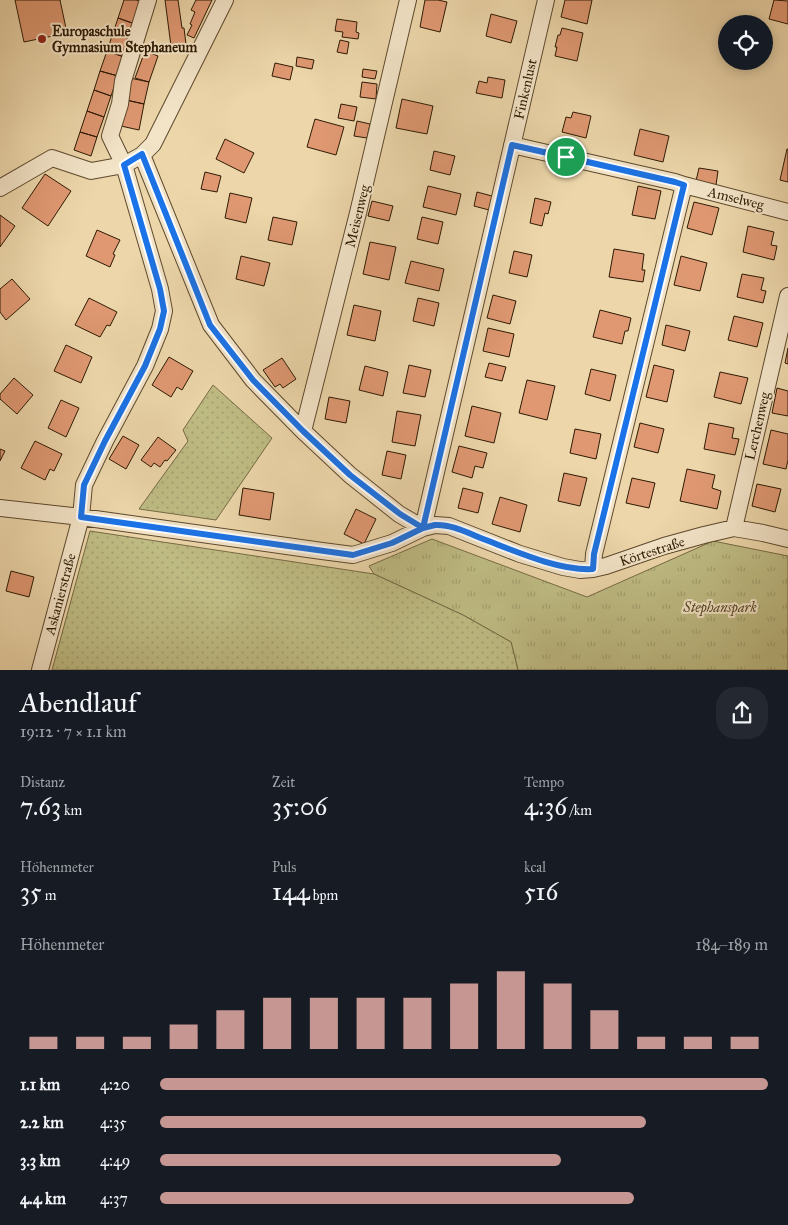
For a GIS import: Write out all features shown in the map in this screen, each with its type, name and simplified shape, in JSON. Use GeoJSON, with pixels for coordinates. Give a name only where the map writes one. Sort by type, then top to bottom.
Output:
{"type":"FeatureCollection","features":[{"type":"Feature","properties":{"kind":"street"},"geometry":{"type":"LineString","coordinates":[[81,517],[84,485],[148,358],[160,329],[164,311],[160,289],[124,165],[110,136],[120,104],[123,81],[148,0]]}},
{"type":"Feature","properties":{"kind":"street"},"geometry":{"type":"LineString","coordinates":[[0,188],[52,158],[90,171],[124,165],[142,154],[153,144],[225,0]]}},
{"type":"Feature","properties":{"kind":"street","name":"Meisenweg"},"geometry":{"type":"LineString","coordinates":[[303,431],[358,214],[408,0]]}},
{"type":"Feature","properties":{"kind":"street","name":"Finkenlust"},"geometry":{"type":"LineString","coordinates":[[423,528],[546,0]]}},
{"type":"Feature","properties":{"kind":"street","name":"Amselweg"},"geometry":{"type":"LineString","coordinates":[[512,145],[675,182],[788,212]]}},
{"type":"Feature","properties":{"kind":"street"},"geometry":{"type":"LineString","coordinates":[[142,154],[210,325],[253,380],[303,431],[350,475],[400,514],[423,528]]}},
{"type":"Feature","properties":{"kind":"street"},"geometry":{"type":"LineString","coordinates":[[593,569],[594,554],[684,185]]}},
{"type":"Feature","properties":{"kind":"street","name":"Lerchenweg"},"geometry":{"type":"LineString","coordinates":[[734,528],[788,296]]}},
{"type":"Feature","properties":{"kind":"street","name":"Körtestraße"},"geometry":{"type":"LineString","coordinates":[[0,508],[81,517],[353,555],[392,543],[423,528],[435,525],[449,526],[520,554],[580,570],[606,566],[664,546],[734,528],[788,538]]}},
{"type":"Feature","properties":{"kind":"street","name":"Askanierstraße"},"geometry":{"type":"LineString","coordinates":[[40,670],[81,517]]}},
{"type":"Feature","properties":{"kind":"green space"},"geometry":{"type":"Polygon","coordinates":[[[213,385],[272,438],[216,520],[139,509],[188,441],[183,430],[213,385]]]}},
{"type":"Feature","properties":{"kind":"green space"},"geometry":{"type":"Polygon","coordinates":[[[90,531],[374,574],[463,615],[511,642],[518,670],[52,670],[90,531]]]}},
{"type":"Feature","properties":{"kind":"green space","name":"Stephanspark"},"geometry":{"type":"Polygon","coordinates":[[[432,539],[587,597],[713,541],[788,556],[788,670],[518,670],[511,642],[463,615],[374,574],[369,566],[432,539]]]}},
{"type":"Feature","properties":{"kind":"building","name":"Europaschule Gymnasium Stephaneum"},"geometry":{"type":"Polygon","coordinates":[[[15,0],[60,0],[67,33],[24,42],[15,0]]]}},
{"type":"Feature","properties":{"kind":"building"},"geometry":{"type":"Polygon","coordinates":[[[124,0],[143,2],[135,24],[118,18],[124,0]]]}},
{"type":"Feature","properties":{"kind":"building"},"geometry":{"type":"Polygon","coordinates":[[[165,0],[178,0],[186,44],[171,46],[165,0]]]}},
{"type":"Feature","properties":{"kind":"building"},"geometry":{"type":"Polygon","coordinates":[[[196,0],[212,0],[194,38],[187,35],[195,12],[191,10],[196,0]]]}},
{"type":"Feature","properties":{"kind":"building"},"geometry":{"type":"Polygon","coordinates":[[[425,0],[447,2],[440,32],[420,27],[425,0]]]}},
{"type":"Feature","properties":{"kind":"building"},"geometry":{"type":"Polygon","coordinates":[[[565,0],[592,0],[587,24],[561,17],[565,0]]]}},
{"type":"Feature","properties":{"kind":"building"},"geometry":{"type":"Polygon","coordinates":[[[774,0],[788,1],[788,24],[773,20],[773,15],[770,15],[774,0]]]}},
{"type":"Feature","properties":{"kind":"building"},"geometry":{"type":"Polygon","coordinates":[[[491,14],[517,21],[511,43],[486,36],[491,14]]]}},
{"type":"Feature","properties":{"kind":"building"},"geometry":{"type":"Polygon","coordinates":[[[118,18],[135,24],[131,36],[114,30],[118,18]]]}},
{"type":"Feature","properties":{"kind":"building"},"geometry":{"type":"Polygon","coordinates":[[[337,19],[357,22],[356,32],[359,33],[358,39],[342,37],[343,32],[335,31],[337,19]]]}},
{"type":"Feature","properties":{"kind":"building"},"geometry":{"type":"Polygon","coordinates":[[[562,28],[583,33],[577,61],[555,56],[558,35],[560,35],[562,28]]]}},
{"type":"Feature","properties":{"kind":"building"},"geometry":{"type":"Polygon","coordinates":[[[114,30],[131,36],[124,57],[107,51],[114,30]]]}},
{"type":"Feature","properties":{"kind":"building"},"geometry":{"type":"Polygon","coordinates":[[[340,40],[349,42],[347,54],[337,52],[340,40]]]}},
{"type":"Feature","properties":{"kind":"building"},"geometry":{"type":"Polygon","coordinates":[[[107,51],[124,57],[118,76],[100,71],[107,51]]]}},
{"type":"Feature","properties":{"kind":"building"},"geometry":{"type":"Polygon","coordinates":[[[145,51],[158,56],[149,82],[135,78],[145,51]]]}},
{"type":"Feature","properties":{"kind":"building"},"geometry":{"type":"Polygon","coordinates":[[[297,57],[314,60],[312,69],[296,66],[297,57]]]}},
{"type":"Feature","properties":{"kind":"building"},"geometry":{"type":"Polygon","coordinates":[[[275,63],[293,67],[290,80],[272,76],[275,63]]]}},
{"type":"Feature","properties":{"kind":"building"},"geometry":{"type":"Polygon","coordinates":[[[363,69],[377,71],[375,79],[362,77],[363,69]]]}},
{"type":"Feature","properties":{"kind":"building"},"geometry":{"type":"Polygon","coordinates":[[[100,71],[118,76],[111,96],[94,90],[100,71]]]}},
{"type":"Feature","properties":{"kind":"building"},"geometry":{"type":"Polygon","coordinates":[[[488,77],[505,80],[502,98],[476,93],[479,81],[487,83],[488,77]]]}},
{"type":"Feature","properties":{"kind":"building"},"geometry":{"type":"Polygon","coordinates":[[[130,78],[149,82],[144,104],[126,100],[130,78]]]}},
{"type":"Feature","properties":{"kind":"building"},"geometry":{"type":"Polygon","coordinates":[[[362,82],[377,84],[376,99],[360,97],[362,82]]]}},
{"type":"Feature","properties":{"kind":"building"},"geometry":{"type":"Polygon","coordinates":[[[94,90],[111,96],[104,117],[87,111],[94,90]]]}},
{"type":"Feature","properties":{"kind":"building"},"geometry":{"type":"Polygon","coordinates":[[[402,99],[433,106],[427,134],[396,128],[402,99]]]}},
{"type":"Feature","properties":{"kind":"building"},"geometry":{"type":"Polygon","coordinates":[[[126,100],[144,104],[139,130],[121,126],[126,100]]]}},
{"type":"Feature","properties":{"kind":"building"},"geometry":{"type":"Polygon","coordinates":[[[341,104],[357,107],[354,121],[338,118],[341,104]]]}},
{"type":"Feature","properties":{"kind":"building"},"geometry":{"type":"Polygon","coordinates":[[[87,111],[104,117],[97,137],[80,132],[87,111]]]}},
{"type":"Feature","properties":{"kind":"building"},"geometry":{"type":"Polygon","coordinates":[[[573,112],[591,116],[586,138],[562,132],[566,117],[571,118],[573,112]]]}},
{"type":"Feature","properties":{"kind":"building"},"geometry":{"type":"Polygon","coordinates":[[[315,119],[344,127],[336,155],[307,147],[315,119]]]}},
{"type":"Feature","properties":{"kind":"building"},"geometry":{"type":"Polygon","coordinates":[[[357,121],[370,124],[367,138],[354,136],[357,121]]]}},
{"type":"Feature","properties":{"kind":"building"},"geometry":{"type":"Polygon","coordinates":[[[640,129],[669,136],[663,162],[634,155],[640,129]]]}},
{"type":"Feature","properties":{"kind":"building"},"geometry":{"type":"Polygon","coordinates":[[[80,132],[97,137],[91,156],[74,150],[80,132]]]}},
{"type":"Feature","properties":{"kind":"building"},"geometry":{"type":"Polygon","coordinates":[[[225,139],[254,153],[244,173],[216,159],[225,139]]]}},
{"type":"Feature","properties":{"kind":"building"},"geometry":{"type":"Polygon","coordinates":[[[788,149],[788,182],[780,180],[788,149]]]}},
{"type":"Feature","properties":{"kind":"building"},"geometry":{"type":"Polygon","coordinates":[[[434,151],[455,156],[450,175],[430,170],[434,151]]]}},
{"type":"Feature","properties":{"kind":"building"},"geometry":{"type":"Polygon","coordinates":[[[699,168],[718,171],[716,185],[696,181],[699,168]]]}},
{"type":"Feature","properties":{"kind":"building"},"geometry":{"type":"Polygon","coordinates":[[[205,172],[221,176],[217,192],[201,189],[205,172]]]}},
{"type":"Feature","properties":{"kind":"building"},"geometry":{"type":"Polygon","coordinates":[[[45,174],[71,191],[48,226],[22,208],[45,174]]]}},
{"type":"Feature","properties":{"kind":"building"},"geometry":{"type":"Polygon","coordinates":[[[428,186],[461,194],[456,215],[423,207],[428,186]]]}},
{"type":"Feature","properties":{"kind":"building"},"geometry":{"type":"Polygon","coordinates":[[[638,186],[661,191],[655,219],[632,215],[638,186]]]}},
{"type":"Feature","properties":{"kind":"building"},"geometry":{"type":"Polygon","coordinates":[[[477,192],[492,196],[489,210],[474,206],[477,192]]]}},
{"type":"Feature","properties":{"kind":"building"},"geometry":{"type":"Polygon","coordinates":[[[230,193],[252,198],[246,223],[225,218],[230,193]]]}},
{"type":"Feature","properties":{"kind":"building"},"geometry":{"type":"Polygon","coordinates":[[[535,198],[551,202],[548,214],[545,213],[542,226],[530,223],[535,198]]]}},
{"type":"Feature","properties":{"kind":"building"},"geometry":{"type":"Polygon","coordinates":[[[372,201],[393,206],[389,221],[368,216],[372,201]]]}},
{"type":"Feature","properties":{"kind":"building"},"geometry":{"type":"Polygon","coordinates":[[[694,202],[719,208],[712,235],[687,228],[694,202]]]}},
{"type":"Feature","properties":{"kind":"building"},"geometry":{"type":"Polygon","coordinates":[[[0,215],[15,226],[0,247],[0,215]]]}},
{"type":"Feature","properties":{"kind":"building"},"geometry":{"type":"Polygon","coordinates":[[[273,217],[297,222],[292,245],[268,240],[273,217]]]}},
{"type":"Feature","properties":{"kind":"building"},"geometry":{"type":"Polygon","coordinates":[[[422,217],[443,222],[438,244],[417,239],[422,217]]]}},
{"type":"Feature","properties":{"kind":"building"},"geometry":{"type":"Polygon","coordinates":[[[748,226],[774,232],[771,245],[777,246],[774,260],[743,252],[748,226]]]}},
{"type":"Feature","properties":{"kind":"building"},"geometry":{"type":"Polygon","coordinates":[[[97,230],[120,240],[113,254],[115,255],[110,267],[86,256],[97,230]]]}},
{"type":"Feature","properties":{"kind":"building"},"geometry":{"type":"Polygon","coordinates":[[[370,242],[396,247],[389,280],[363,274],[370,242]]]}},
{"type":"Feature","properties":{"kind":"building"},"geometry":{"type":"Polygon","coordinates":[[[614,249],[644,254],[642,270],[645,270],[643,282],[609,277],[614,249]]]}},
{"type":"Feature","properties":{"kind":"building"},"geometry":{"type":"Polygon","coordinates":[[[514,251],[532,255],[527,277],[509,273],[514,251]]]}},
{"type":"Feature","properties":{"kind":"building"},"geometry":{"type":"Polygon","coordinates":[[[241,256],[270,263],[264,286],[236,279],[241,256]]]}},
{"type":"Feature","properties":{"kind":"building"},"geometry":{"type":"Polygon","coordinates":[[[681,256],[707,263],[700,291],[674,285],[681,256]]]}},
{"type":"Feature","properties":{"kind":"building"},"geometry":{"type":"Polygon","coordinates":[[[411,261],[444,269],[439,291],[405,283],[411,261]]]}},
{"type":"Feature","properties":{"kind":"building"},"geometry":{"type":"Polygon","coordinates":[[[742,274],[764,278],[761,290],[766,291],[763,303],[737,297],[742,274]]]}},
{"type":"Feature","properties":{"kind":"building"},"geometry":{"type":"Polygon","coordinates":[[[12,279],[30,299],[6,320],[0,312],[0,289],[12,279]]]}},
{"type":"Feature","properties":{"kind":"building"},"geometry":{"type":"Polygon","coordinates":[[[493,295],[516,301],[510,324],[487,318],[493,295]]]}},
{"type":"Feature","properties":{"kind":"building"},"geometry":{"type":"Polygon","coordinates":[[[89,298],[117,312],[110,326],[107,325],[100,337],[75,325],[89,298]]]}},
{"type":"Feature","properties":{"kind":"building"},"geometry":{"type":"Polygon","coordinates":[[[418,298],[439,303],[434,326],[413,321],[418,298]]]}},
{"type":"Feature","properties":{"kind":"building"},"geometry":{"type":"Polygon","coordinates":[[[354,305],[381,311],[375,341],[347,335],[354,305]]]}},
{"type":"Feature","properties":{"kind":"building"},"geometry":{"type":"Polygon","coordinates":[[[600,310],[631,318],[622,344],[593,337],[600,310]]]}},
{"type":"Feature","properties":{"kind":"building"},"geometry":{"type":"Polygon","coordinates":[[[734,316],[763,323],[757,347],[728,340],[734,316]]]}},
{"type":"Feature","properties":{"kind":"building"},"geometry":{"type":"Polygon","coordinates":[[[666,325],[690,331],[685,351],[662,345],[666,325]]]}},
{"type":"Feature","properties":{"kind":"building"},"geometry":{"type":"Polygon","coordinates":[[[488,328],[514,334],[509,357],[483,351],[488,328]]]}},
{"type":"Feature","properties":{"kind":"building"},"geometry":{"type":"Polygon","coordinates":[[[66,345],[92,357],[81,383],[54,371],[66,345]]]}},
{"type":"Feature","properties":{"kind":"building"},"geometry":{"type":"Polygon","coordinates":[[[788,348],[788,364],[785,363],[788,348]]]}},
{"type":"Feature","properties":{"kind":"building"},"geometry":{"type":"Polygon","coordinates":[[[169,357],[193,371],[182,390],[177,387],[171,397],[152,385],[169,357]]]}},
{"type":"Feature","properties":{"kind":"building"},"geometry":{"type":"Polygon","coordinates":[[[282,358],[296,379],[283,388],[280,384],[275,387],[263,370],[282,358]]]}},
{"type":"Feature","properties":{"kind":"building"},"geometry":{"type":"Polygon","coordinates":[[[489,363],[506,367],[502,381],[485,377],[489,363]]]}},
{"type":"Feature","properties":{"kind":"building"},"geometry":{"type":"Polygon","coordinates":[[[409,365],[431,370],[425,397],[403,393],[409,365]]]}},
{"type":"Feature","properties":{"kind":"building"},"geometry":{"type":"Polygon","coordinates":[[[654,365],[674,370],[667,402],[646,397],[654,365]]]}},
{"type":"Feature","properties":{"kind":"building"},"geometry":{"type":"Polygon","coordinates":[[[365,366],[388,372],[383,396],[359,390],[365,366]]]}},
{"type":"Feature","properties":{"kind":"building"},"geometry":{"type":"Polygon","coordinates":[[[591,369],[616,375],[610,401],[585,394],[591,369]]]}},
{"type":"Feature","properties":{"kind":"building"},"geometry":{"type":"Polygon","coordinates":[[[720,372],[748,378],[741,404],[714,397],[720,372]]]}},
{"type":"Feature","properties":{"kind":"building"},"geometry":{"type":"Polygon","coordinates":[[[14,378],[33,395],[17,414],[0,399],[0,394],[14,378]]]}},
{"type":"Feature","properties":{"kind":"building"},"geometry":{"type":"Polygon","coordinates":[[[527,380],[555,386],[547,420],[519,413],[527,380]]]}},
{"type":"Feature","properties":{"kind":"building"},"geometry":{"type":"Polygon","coordinates":[[[777,388],[788,391],[788,416],[772,413],[777,388]]]}},
{"type":"Feature","properties":{"kind":"building"},"geometry":{"type":"Polygon","coordinates":[[[329,397],[350,401],[346,423],[325,419],[329,397]]]}},
{"type":"Feature","properties":{"kind":"building"},"geometry":{"type":"Polygon","coordinates":[[[61,400],[79,408],[66,437],[48,428],[61,400]]]}},
{"type":"Feature","properties":{"kind":"building"},"geometry":{"type":"Polygon","coordinates":[[[472,406],[501,413],[494,443],[465,436],[472,406]]]}},
{"type":"Feature","properties":{"kind":"building"},"geometry":{"type":"Polygon","coordinates":[[[397,411],[421,415],[415,446],[392,442],[397,411]]]}},
{"type":"Feature","properties":{"kind":"building"},"geometry":{"type":"Polygon","coordinates":[[[640,423],[664,429],[658,453],[634,447],[640,423]]]}},
{"type":"Feature","properties":{"kind":"building"},"geometry":{"type":"Polygon","coordinates":[[[709,423],[734,428],[732,438],[739,439],[735,455],[704,449],[709,423]]]}},
{"type":"Feature","properties":{"kind":"building"},"geometry":{"type":"Polygon","coordinates":[[[575,429],[601,434],[596,459],[570,453],[575,429]]]}},
{"type":"Feature","properties":{"kind":"building"},"geometry":{"type":"Polygon","coordinates":[[[771,430],[788,434],[786,469],[763,464],[771,430]]]}},
{"type":"Feature","properties":{"kind":"building"},"geometry":{"type":"Polygon","coordinates":[[[123,436],[139,445],[126,469],[109,459],[123,436]]]}},
{"type":"Feature","properties":{"kind":"building"},"geometry":{"type":"Polygon","coordinates":[[[158,437],[176,450],[160,467],[154,463],[151,467],[141,460],[158,437]]]}},
{"type":"Feature","properties":{"kind":"building"},"geometry":{"type":"Polygon","coordinates":[[[35,441],[62,454],[54,471],[50,469],[45,480],[21,468],[35,441]]]}},
{"type":"Feature","properties":{"kind":"building"},"geometry":{"type":"Polygon","coordinates":[[[459,446],[487,453],[483,468],[475,466],[472,478],[452,472],[459,446]]]}},
{"type":"Feature","properties":{"kind":"building"},"geometry":{"type":"Polygon","coordinates":[[[0,449],[5,451],[0,461],[0,449]]]}},
{"type":"Feature","properties":{"kind":"building"},"geometry":{"type":"Polygon","coordinates":[[[387,451],[406,455],[401,479],[382,475],[387,451]]]}},
{"type":"Feature","properties":{"kind":"building"},"geometry":{"type":"Polygon","coordinates":[[[687,469],[715,475],[712,488],[721,491],[717,509],[680,501],[687,469]]]}},
{"type":"Feature","properties":{"kind":"building"},"geometry":{"type":"Polygon","coordinates":[[[564,473],[587,478],[580,506],[558,501],[564,473]]]}},
{"type":"Feature","properties":{"kind":"building"},"geometry":{"type":"Polygon","coordinates":[[[632,478],[655,483],[649,508],[626,503],[632,478]]]}},
{"type":"Feature","properties":{"kind":"building"},"geometry":{"type":"Polygon","coordinates":[[[757,484],[781,489],[775,512],[752,506],[757,484]]]}},
{"type":"Feature","properties":{"kind":"building"},"geometry":{"type":"Polygon","coordinates":[[[243,488],[274,493],[270,520],[239,515],[243,488]]]}},
{"type":"Feature","properties":{"kind":"building"},"geometry":{"type":"Polygon","coordinates":[[[463,488],[483,493],[478,513],[458,508],[463,488]]]}},
{"type":"Feature","properties":{"kind":"building"},"geometry":{"type":"Polygon","coordinates":[[[500,497],[527,505],[520,532],[492,524],[500,497]]]}},
{"type":"Feature","properties":{"kind":"building"},"geometry":{"type":"Polygon","coordinates":[[[356,509],[376,519],[364,544],[344,534],[356,509]]]}},
{"type":"Feature","properties":{"kind":"building"},"geometry":{"type":"Polygon","coordinates":[[[11,571],[34,577],[29,597],[6,591],[11,571]]]}},
{"type":"Feature","properties":{"kind":"place","name":"Europaschule Gymnasium Stephaneum"},"geometry":{"type":"Point","coordinates":[42,39]}},
{"type":"Feature","properties":{"kind":"route"},"geometry":{"type":"LineString","coordinates":[[566,157],[512,145],[423,528],[392,543],[353,555],[81,517],[84,485],[145,366],[156,341],[164,311],[160,289],[124,165],[142,154],[210,325],[253,380],[350,475],[400,514],[423,528],[435,525],[449,526],[520,554],[580,570],[593,569],[594,554],[684,185],[566,157]]}}]}
